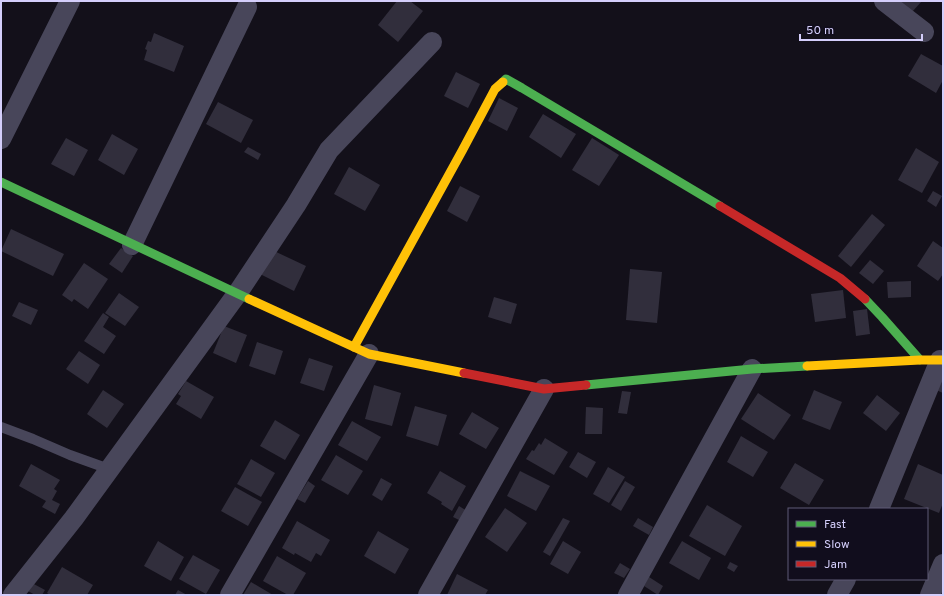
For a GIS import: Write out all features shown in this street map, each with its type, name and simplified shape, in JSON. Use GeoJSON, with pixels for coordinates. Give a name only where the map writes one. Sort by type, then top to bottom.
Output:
{"type":"FeatureCollection","features":[{"type":"Feature","properties":{"kind":"street"},"geometry":{"type":"LineString","coordinates":[[1,139],[70,1]]}},
{"type":"Feature","properties":{"kind":"street"},"geometry":{"type":"LineString","coordinates":[[884,1],[924,32]]}},
{"type":"Feature","properties":{"kind":"street"},"geometry":{"type":"LineString","coordinates":[[132,244],[247,7]]}},
{"type":"Feature","properties":{"kind":"street"},"geometry":{"type":"LineString","coordinates":[[13,595],[74,518],[238,294],[296,205],[329,150],[432,42]]}},
{"type":"Feature","properties":{"kind":"street"},"geometry":{"type":"LineString","coordinates":[[230,595],[362,350],[454,165],[495,89],[506,79],[840,278],[866,300],[920,360]]}},
{"type":"Feature","properties":{"kind":"street"},"geometry":{"type":"LineString","coordinates":[[1,183],[238,294],[362,350],[544,389],[752,369],[942,360],[879,508]]}},
{"type":"Feature","properties":{"kind":"street"},"geometry":{"type":"LineString","coordinates":[[628,595],[752,369]]}},
{"type":"Feature","properties":{"kind":"street"},"geometry":{"type":"LineString","coordinates":[[428,595],[544,389]]}},
{"type":"Feature","properties":{"kind":"street"},"geometry":{"type":"LineString","coordinates":[[930,595],[943,564]]}},
{"type":"Feature","properties":{"kind":"street"},"geometry":{"type":"LineString","coordinates":[[837,595],[845,580]]}},
{"type":"Feature","properties":{"kind":"lane"},"geometry":{"type":"LineString","coordinates":[[1,427],[109,470]]}},
{"type":"Feature","properties":{"kind":"building"},"geometry":{"type":"Polygon","coordinates":[[[397,1],[410,1],[423,11],[398,42],[378,25],[397,1]]]}},
{"type":"Feature","properties":{"kind":"building"},"geometry":{"type":"Polygon","coordinates":[[[900,1],[922,1],[912,12],[900,1]]]}},
{"type":"Feature","properties":{"kind":"building"},"geometry":{"type":"Polygon","coordinates":[[[154,33],[184,46],[174,72],[144,60],[147,50],[145,49],[148,41],[151,42],[154,33]]]}},
{"type":"Feature","properties":{"kind":"building"},"geometry":{"type":"Polygon","coordinates":[[[921,54],[943,66],[943,80],[936,93],[908,76],[921,54]]]}},
{"type":"Feature","properties":{"kind":"building"},"geometry":{"type":"Polygon","coordinates":[[[456,72],[480,84],[468,108],[444,96],[456,72]]]}},
{"type":"Feature","properties":{"kind":"building"},"geometry":{"type":"Polygon","coordinates":[[[499,98],[518,108],[507,131],[488,121],[499,98]]]}},
{"type":"Feature","properties":{"kind":"building"},"geometry":{"type":"Polygon","coordinates":[[[218,102],[253,120],[241,143],[206,124],[218,102]]]}},
{"type":"Feature","properties":{"kind":"building"},"geometry":{"type":"Polygon","coordinates":[[[543,114],[576,134],[561,158],[529,137],[543,114]]]}},
{"type":"Feature","properties":{"kind":"building"},"geometry":{"type":"Polygon","coordinates":[[[112,134],[138,149],[124,175],[98,160],[112,134]]]}},
{"type":"Feature","properties":{"kind":"building"},"geometry":{"type":"Polygon","coordinates":[[[66,138],[88,150],[74,176],[51,164],[66,138]]]}},
{"type":"Feature","properties":{"kind":"building"},"geometry":{"type":"Polygon","coordinates":[[[592,138],[619,155],[599,186],[572,170],[592,138]]]}},
{"type":"Feature","properties":{"kind":"building"},"geometry":{"type":"Polygon","coordinates":[[[248,147],[261,154],[258,160],[244,152],[248,147]]]}},
{"type":"Feature","properties":{"kind":"building"},"geometry":{"type":"Polygon","coordinates":[[[916,148],[939,162],[922,193],[898,180],[916,148]]]}},
{"type":"Feature","properties":{"kind":"building"},"geometry":{"type":"Polygon","coordinates":[[[349,167],[380,185],[365,211],[334,194],[349,167]]]}},
{"type":"Feature","properties":{"kind":"building"},"geometry":{"type":"Polygon","coordinates":[[[460,186],[480,196],[467,222],[447,211],[460,186]]]}},
{"type":"Feature","properties":{"kind":"building"},"geometry":{"type":"Polygon","coordinates":[[[933,191],[942,196],[936,207],[927,201],[933,191]]]}},
{"type":"Feature","properties":{"kind":"building"},"geometry":{"type":"Polygon","coordinates":[[[872,214],[885,225],[851,267],[838,256],[872,214]]]}},
{"type":"Feature","properties":{"kind":"building"},"geometry":{"type":"Polygon","coordinates":[[[11,229],[64,254],[53,276],[1,251],[11,229]]]}},
{"type":"Feature","properties":{"kind":"building"},"geometry":{"type":"Polygon","coordinates":[[[933,241],[943,248],[943,274],[938,281],[917,266],[933,241]]]}},
{"type":"Feature","properties":{"kind":"building"},"geometry":{"type":"Polygon","coordinates":[[[121,248],[133,256],[122,273],[109,264],[121,248]]]}},
{"type":"Feature","properties":{"kind":"building"},"geometry":{"type":"Polygon","coordinates":[[[272,250],[306,266],[294,291],[260,274],[272,250]]]}},
{"type":"Feature","properties":{"kind":"building"},"geometry":{"type":"Polygon","coordinates":[[[870,260],[884,271],[873,284],[859,273],[870,260]]]}},
{"type":"Feature","properties":{"kind":"building"},"geometry":{"type":"Polygon","coordinates":[[[84,263],[108,279],[88,309],[74,299],[72,302],[62,295],[84,263]]]}},
{"type":"Feature","properties":{"kind":"building"},"geometry":{"type":"Polygon","coordinates":[[[630,269],[662,272],[657,323],[626,320],[630,269]]]}},
{"type":"Feature","properties":{"kind":"building"},"geometry":{"type":"Polygon","coordinates":[[[911,281],[911,297],[888,298],[887,282],[911,281]]]}},
{"type":"Feature","properties":{"kind":"building"},"geometry":{"type":"Polygon","coordinates":[[[843,290],[846,318],[815,322],[811,294],[843,290]]]}},
{"type":"Feature","properties":{"kind":"building"},"geometry":{"type":"Polygon","coordinates":[[[119,293],[139,307],[125,326],[105,313],[119,293]]]}},
{"type":"Feature","properties":{"kind":"building"},"geometry":{"type":"Polygon","coordinates":[[[494,297],[517,304],[511,324],[488,317],[494,297]]]}},
{"type":"Feature","properties":{"kind":"building"},"geometry":{"type":"Polygon","coordinates":[[[19,302],[38,310],[31,325],[12,316],[19,302]]]}},
{"type":"Feature","properties":{"kind":"building"},"geometry":{"type":"Polygon","coordinates":[[[867,309],[870,334],[856,336],[853,311],[867,309]]]}},
{"type":"Feature","properties":{"kind":"building"},"geometry":{"type":"Polygon","coordinates":[[[103,313],[109,317],[103,327],[116,336],[104,354],[84,341],[103,313]]]}},
{"type":"Feature","properties":{"kind":"building"},"geometry":{"type":"Polygon","coordinates":[[[224,326],[247,335],[236,363],[213,353],[224,326]]]}},
{"type":"Feature","properties":{"kind":"building"},"geometry":{"type":"Polygon","coordinates":[[[257,342],[283,351],[275,375],[249,366],[257,342]]]}},
{"type":"Feature","properties":{"kind":"building"},"geometry":{"type":"Polygon","coordinates":[[[79,351],[100,365],[88,384],[66,369],[79,351]]]}},
{"type":"Feature","properties":{"kind":"building"},"geometry":{"type":"Polygon","coordinates":[[[309,358],[333,366],[324,391],[300,383],[309,358]]]}},
{"type":"Feature","properties":{"kind":"building"},"geometry":{"type":"Polygon","coordinates":[[[943,373],[943,393],[936,390],[943,373]]]}},
{"type":"Feature","properties":{"kind":"building"},"geometry":{"type":"Polygon","coordinates":[[[186,381],[214,397],[201,419],[176,404],[181,396],[178,394],[186,381]]]}},
{"type":"Feature","properties":{"kind":"building"},"geometry":{"type":"Polygon","coordinates":[[[374,385],[401,393],[392,426],[365,419],[374,385]]]}},
{"type":"Feature","properties":{"kind":"building"},"geometry":{"type":"Polygon","coordinates":[[[103,390],[124,404],[107,428],[87,414],[103,390]]]}},
{"type":"Feature","properties":{"kind":"building"},"geometry":{"type":"Polygon","coordinates":[[[814,390],[842,402],[830,430],[802,419],[814,390]]]}},
{"type":"Feature","properties":{"kind":"building"},"geometry":{"type":"Polygon","coordinates":[[[622,391],[631,392],[627,414],[618,413],[622,391]]]}},
{"type":"Feature","properties":{"kind":"building"},"geometry":{"type":"Polygon","coordinates":[[[758,393],[791,415],[774,440],[741,419],[758,393]]]}},
{"type":"Feature","properties":{"kind":"building"},"geometry":{"type":"Polygon","coordinates":[[[877,395],[900,413],[886,431],[863,413],[877,395]]]}},
{"type":"Feature","properties":{"kind":"building"},"geometry":{"type":"Polygon","coordinates":[[[415,406],[447,415],[438,446],[406,436],[415,406]]]}},
{"type":"Feature","properties":{"kind":"building"},"geometry":{"type":"Polygon","coordinates":[[[586,407],[603,408],[602,434],[585,434],[586,407]]]}},
{"type":"Feature","properties":{"kind":"building"},"geometry":{"type":"Polygon","coordinates":[[[472,412],[499,428],[486,449],[459,434],[472,412]]]}},
{"type":"Feature","properties":{"kind":"building"},"geometry":{"type":"Polygon","coordinates":[[[275,420],[300,435],[285,460],[260,446],[275,420]]]}},
{"type":"Feature","properties":{"kind":"building"},"geometry":{"type":"Polygon","coordinates":[[[352,421],[381,437],[367,461],[338,445],[352,421]]]}},
{"type":"Feature","properties":{"kind":"building"},"geometry":{"type":"Polygon","coordinates":[[[741,436],[768,452],[753,477],[727,462],[741,436]]]}},
{"type":"Feature","properties":{"kind":"building"},"geometry":{"type":"Polygon","coordinates":[[[545,438],[568,452],[554,475],[526,459],[539,443],[541,445],[545,438]]]}},
{"type":"Feature","properties":{"kind":"building"},"geometry":{"type":"Polygon","coordinates":[[[578,452],[596,462],[587,478],[569,467],[578,452]]]}},
{"type":"Feature","properties":{"kind":"building"},"geometry":{"type":"Polygon","coordinates":[[[336,455],[363,471],[348,495],[321,480],[336,455]]]}},
{"type":"Feature","properties":{"kind":"building"},"geometry":{"type":"Polygon","coordinates":[[[251,459],[275,473],[261,497],[237,484],[251,459]]]}},
{"type":"Feature","properties":{"kind":"building"},"geometry":{"type":"Polygon","coordinates":[[[795,463],[824,480],[809,505],[780,488],[795,463]]]}},
{"type":"Feature","properties":{"kind":"building"},"geometry":{"type":"Polygon","coordinates":[[[31,464],[60,480],[54,489],[57,491],[52,500],[60,504],[55,514],[42,507],[46,501],[19,486],[31,464]]]}},
{"type":"Feature","properties":{"kind":"building"},"geometry":{"type":"Polygon","coordinates":[[[918,464],[943,475],[943,503],[939,513],[904,499],[918,464]]]}},
{"type":"Feature","properties":{"kind":"building"},"geometry":{"type":"Polygon","coordinates":[[[608,467],[625,477],[609,503],[593,494],[608,467]]]}},
{"type":"Feature","properties":{"kind":"building"},"geometry":{"type":"Polygon","coordinates":[[[440,471],[466,486],[452,511],[441,504],[442,502],[427,493],[440,471]]]}},
{"type":"Feature","properties":{"kind":"building"},"geometry":{"type":"Polygon","coordinates":[[[520,471],[550,486],[536,511],[507,496],[520,471]]]}},
{"type":"Feature","properties":{"kind":"building"},"geometry":{"type":"Polygon","coordinates":[[[381,478],[392,484],[382,501],[372,495],[381,478]]]}},
{"type":"Feature","properties":{"kind":"building"},"geometry":{"type":"Polygon","coordinates":[[[308,481],[315,486],[305,503],[297,499],[308,481]]]}},
{"type":"Feature","properties":{"kind":"building"},"geometry":{"type":"Polygon","coordinates":[[[625,481],[635,487],[621,511],[611,505],[625,481]]]}},
{"type":"Feature","properties":{"kind":"building"},"geometry":{"type":"Polygon","coordinates":[[[235,487],[262,502],[248,526],[221,511],[235,487]]]}},
{"type":"Feature","properties":{"kind":"building"},"geometry":{"type":"Polygon","coordinates":[[[707,505],[742,526],[725,556],[689,536],[707,505]]]}},
{"type":"Feature","properties":{"kind":"building"},"geometry":{"type":"Polygon","coordinates":[[[459,506],[467,511],[461,521],[453,517],[459,506]]]}},
{"type":"Feature","properties":{"kind":"building"},"geometry":{"type":"Polygon","coordinates":[[[505,508],[527,523],[507,552],[485,537],[505,508]]]}},
{"type":"Feature","properties":{"kind":"building"},"geometry":{"type":"Polygon","coordinates":[[[563,518],[570,521],[550,556],[543,552],[563,518]]]}},
{"type":"Feature","properties":{"kind":"building"},"geometry":{"type":"Polygon","coordinates":[[[638,518],[653,527],[649,535],[633,526],[638,518]]]}},
{"type":"Feature","properties":{"kind":"building"},"geometry":{"type":"Polygon","coordinates":[[[297,521],[330,540],[321,556],[316,553],[311,562],[282,548],[297,521]]]}},
{"type":"Feature","properties":{"kind":"building"},"geometry":{"type":"Polygon","coordinates":[[[378,531],[409,549],[395,574],[364,556],[378,531]]]}},
{"type":"Feature","properties":{"kind":"building"},"geometry":{"type":"Polygon","coordinates":[[[158,541],[184,557],[171,581],[144,566],[158,541]]]}},
{"type":"Feature","properties":{"kind":"building"},"geometry":{"type":"Polygon","coordinates":[[[563,541],[581,552],[568,574],[550,564],[563,541]]]}},
{"type":"Feature","properties":{"kind":"building"},"geometry":{"type":"Polygon","coordinates":[[[682,541],[711,558],[699,580],[669,563],[682,541]]]}},
{"type":"Feature","properties":{"kind":"building"},"geometry":{"type":"Polygon","coordinates":[[[193,555],[220,570],[206,594],[179,579],[193,555]]]}},
{"type":"Feature","properties":{"kind":"building"},"geometry":{"type":"Polygon","coordinates":[[[277,556],[306,573],[293,595],[288,595],[263,581],[277,556]]]}},
{"type":"Feature","properties":{"kind":"building"},"geometry":{"type":"Polygon","coordinates":[[[730,562],[738,566],[734,572],[727,568],[730,562]]]}},
{"type":"Feature","properties":{"kind":"building"},"geometry":{"type":"Polygon","coordinates":[[[620,563],[630,569],[624,578],[614,573],[620,563]]]}},
{"type":"Feature","properties":{"kind":"building"},"geometry":{"type":"Polygon","coordinates":[[[62,567],[93,585],[87,595],[50,595],[47,593],[62,567]]]}},
{"type":"Feature","properties":{"kind":"building"},"geometry":{"type":"Polygon","coordinates":[[[457,574],[488,590],[485,595],[447,595],[457,574]]]}},
{"type":"Feature","properties":{"kind":"building"},"geometry":{"type":"Polygon","coordinates":[[[649,577],[663,586],[658,595],[644,586],[649,577]]]}},
{"type":"Feature","properties":{"kind":"building"},"geometry":{"type":"Polygon","coordinates":[[[251,582],[273,595],[243,595],[251,582]]]}},
{"type":"Feature","properties":{"kind":"building"},"geometry":{"type":"Polygon","coordinates":[[[32,583],[45,590],[42,595],[35,595],[28,591],[32,583]]]}},
{"type":"Feature","properties":{"kind":"building"},"geometry":{"type":"Polygon","coordinates":[[[178,590],[187,595],[175,595],[178,590]]]}},
{"type":"Feature","properties":{"kind":"traffic: fast"},"geometry":{"type":"LineString","coordinates":[[503,82],[506,79],[522,88],[720,206]]}},
{"type":"Feature","properties":{"kind":"traffic: fast"},"geometry":{"type":"LineString","coordinates":[[1,182],[249,299]]}},
{"type":"Feature","properties":{"kind":"traffic: fast"},"geometry":{"type":"LineString","coordinates":[[865,299],[920,360]]}},
{"type":"Feature","properties":{"kind":"traffic: fast"},"geometry":{"type":"LineString","coordinates":[[586,385],[752,369],[807,366]]}},
{"type":"Feature","properties":{"kind":"traffic: slow"},"geometry":{"type":"LineString","coordinates":[[354,347],[495,89],[503,82]]}},
{"type":"Feature","properties":{"kind":"traffic: slow"},"geometry":{"type":"LineString","coordinates":[[249,299],[369,354],[464,373]]}},
{"type":"Feature","properties":{"kind":"traffic: slow"},"geometry":{"type":"LineString","coordinates":[[807,366],[943,360]]}},
{"type":"Feature","properties":{"kind":"traffic: jam"},"geometry":{"type":"LineString","coordinates":[[720,206],[840,278],[865,299]]}},
{"type":"Feature","properties":{"kind":"traffic: jam"},"geometry":{"type":"LineString","coordinates":[[464,373],[544,389],[586,385]]}}]}
